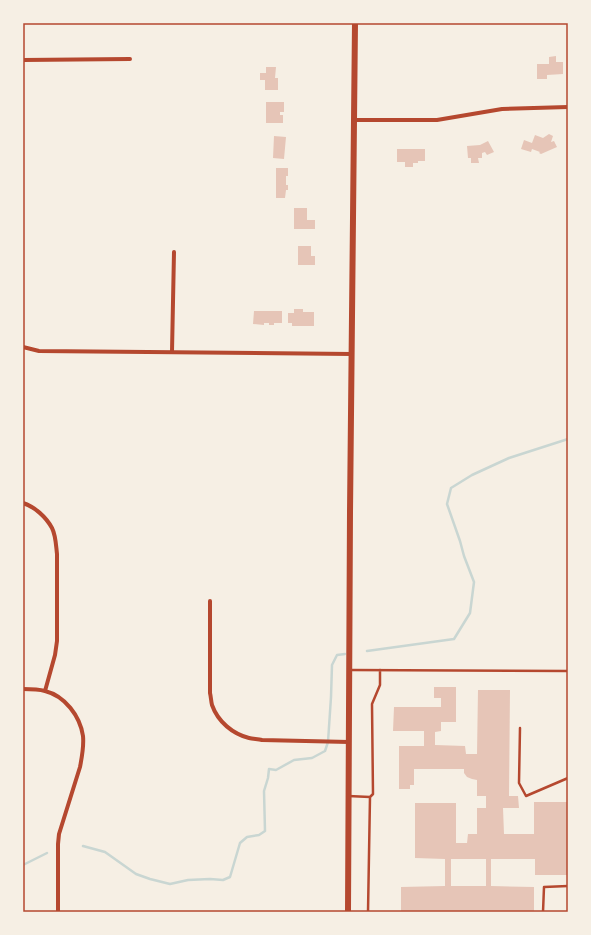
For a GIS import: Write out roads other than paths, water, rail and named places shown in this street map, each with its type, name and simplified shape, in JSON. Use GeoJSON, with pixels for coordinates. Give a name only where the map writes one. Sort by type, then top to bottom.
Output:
{"type":"FeatureCollection","features":[{"type":"Feature","properties":{"kind":"street"},"geometry":{"type":"LineString","coordinates":[[348,912],[356,23]]}},
{"type":"Feature","properties":{"kind":"street"},"geometry":{"type":"LineString","coordinates":[[23,60],[130,59]]}},
{"type":"Feature","properties":{"kind":"street"},"geometry":{"type":"LineString","coordinates":[[354,120],[442,120],[502,110],[568,107]]}},
{"type":"Feature","properties":{"kind":"street"},"geometry":{"type":"LineString","coordinates":[[172,352],[174,252]]}},
{"type":"Feature","properties":{"kind":"street"},"geometry":{"type":"LineString","coordinates":[[23,347],[39,351],[352,354]]}},
{"type":"Feature","properties":{"kind":"street"},"geometry":{"type":"LineString","coordinates":[[23,503],[36,510],[45,519],[52,529],[56,543],[57,641],[55,655],[45,691]]}},
{"type":"Feature","properties":{"kind":"street"},"geometry":{"type":"LineString","coordinates":[[210,601],[210,693],[212,705],[225,726],[235,733],[249,738],[268,740],[349,742]]}},
{"type":"Feature","properties":{"kind":"street"},"geometry":{"type":"LineString","coordinates":[[23,689],[45,691],[60,698],[69,707],[77,719],[83,736],[80,767],[62,825],[58,844],[58,912]]}},
{"type":"Feature","properties":{"kind":"lane"},"geometry":{"type":"LineString","coordinates":[[349,670],[568,671]]}},
{"type":"Feature","properties":{"kind":"lane"},"geometry":{"type":"LineString","coordinates":[[368,912],[370,796],[373,794],[372,704],[380,685],[380,670]]}},
{"type":"Feature","properties":{"kind":"lane"},"geometry":{"type":"LineString","coordinates":[[520,728],[519,783],[526,796],[568,778]]}},
{"type":"Feature","properties":{"kind":"lane"},"geometry":{"type":"LineString","coordinates":[[348,796],[370,796]]}},
{"type":"Feature","properties":{"kind":"lane"},"geometry":{"type":"LineString","coordinates":[[543,912],[544,887],[568,886]]}},
{"type":"Feature","properties":{"kind":"waterway"},"geometry":{"type":"LineString","coordinates":[[367,651],[454,639],[470,613],[474,582],[447,504],[451,488],[472,475],[509,458],[568,439]]}},
{"type":"Feature","properties":{"kind":"waterway"},"geometry":{"type":"LineString","coordinates":[[83,846],[105,852],[136,874],[170,884],[188,880],[223,880],[230,877],[240,843],[247,837],[259,835],[265,831],[264,791],[269,769],[276,770],[294,760],[312,758],[325,751],[328,742],[332,665],[337,655],[345,654]]}},
{"type":"Feature","properties":{"kind":"waterway"},"geometry":{"type":"LineString","coordinates":[[23,865],[47,853]]}}]}
